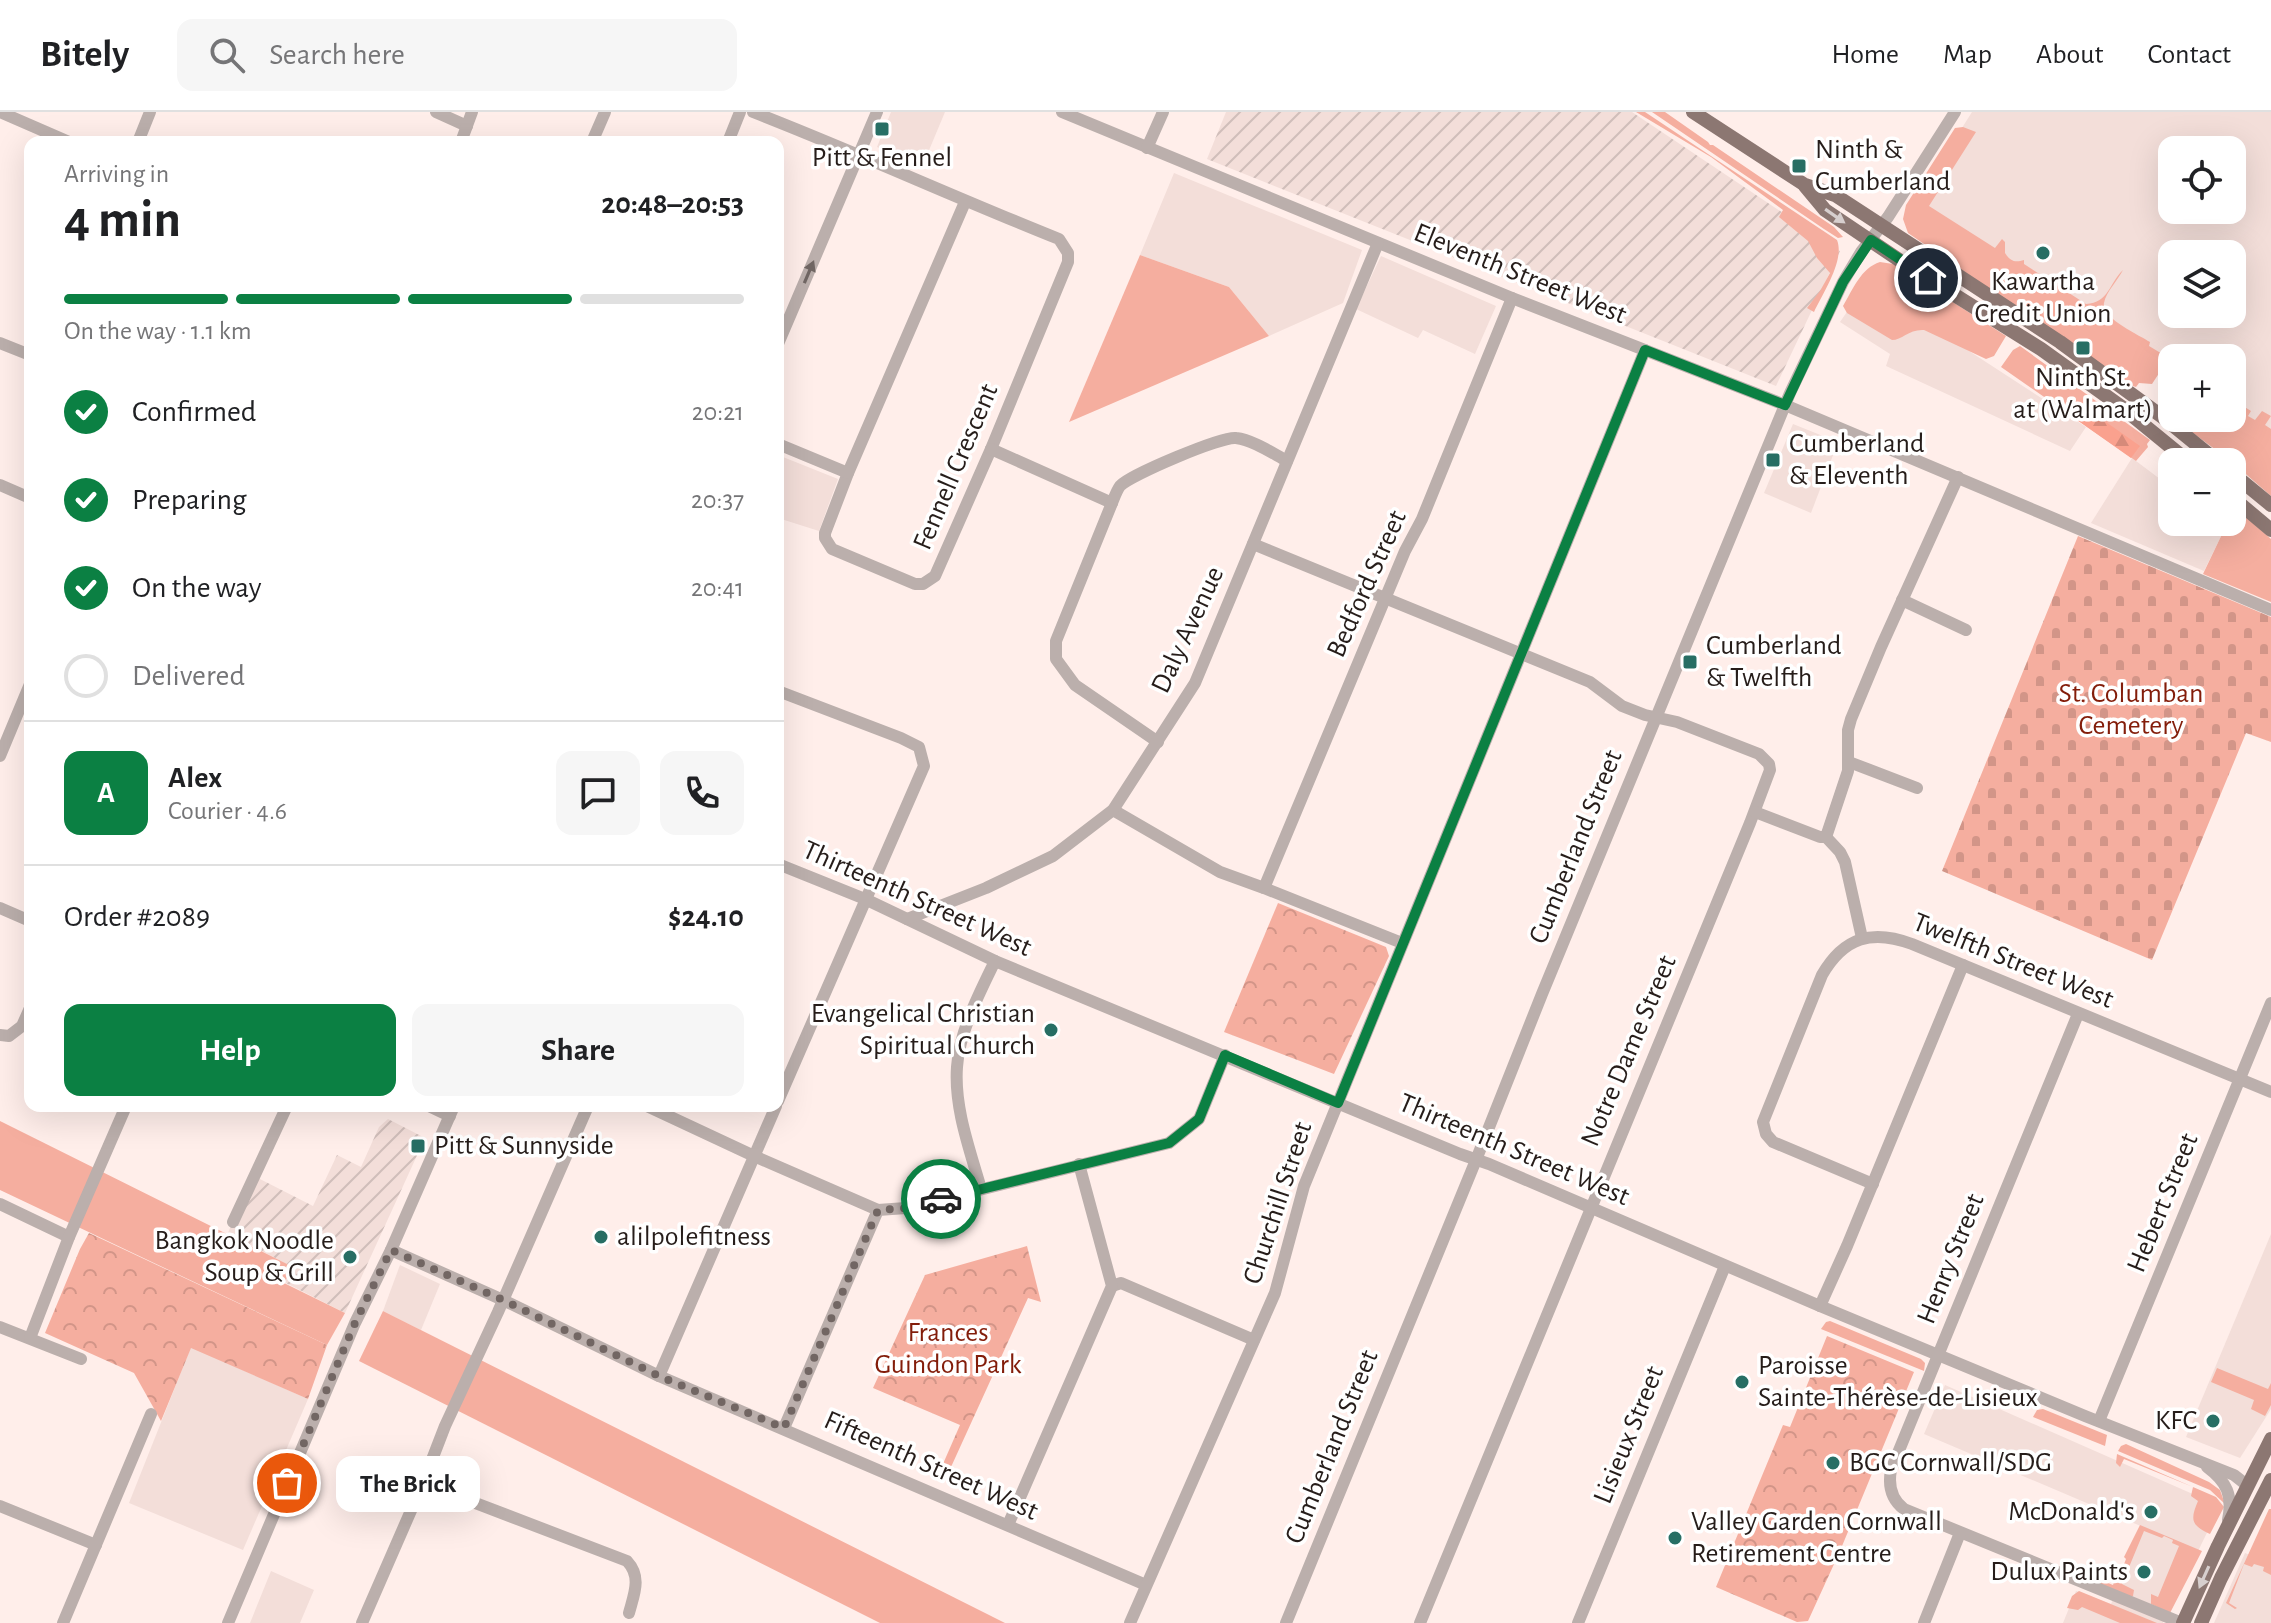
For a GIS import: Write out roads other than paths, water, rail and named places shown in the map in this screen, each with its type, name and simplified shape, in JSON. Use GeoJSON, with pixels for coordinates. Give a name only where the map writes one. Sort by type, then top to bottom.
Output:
{"type":"FeatureCollection","features":[{"type":"Feature","properties":{"kind":"main road"},"geometry":{"type":"LineString","coordinates":[[1693,112],[1805,185],[1835,195],[2060,342],[2201,448]]}},
{"type":"Feature","properties":{"kind":"main road"},"geometry":{"type":"LineString","coordinates":[[1805,185],[1825,210],[2041,349],[2123,408],[2172,448]]}},
{"type":"Feature","properties":{"kind":"main road"},"geometry":{"type":"LineString","coordinates":[[2246,484],[2271,505]]}},
{"type":"Feature","properties":{"kind":"main road"},"geometry":{"type":"LineString","coordinates":[[2246,509],[2271,530]]}},
{"type":"Feature","properties":{"kind":"main road"},"geometry":{"type":"LineString","coordinates":[[2182,1623],[2271,1439]]}},
{"type":"Feature","properties":{"kind":"main road"},"geometry":{"type":"LineString","coordinates":[[2201,1623],[2269,1487],[2251,1480]]}},
{"type":"Feature","properties":{"kind":"street"},"geometry":{"type":"LineString","coordinates":[[0,112],[55,136]]}},
{"type":"Feature","properties":{"kind":"street"},"geometry":{"type":"LineString","coordinates":[[140,136],[150,112]]}},
{"type":"Feature","properties":{"kind":"street"},"geometry":{"type":"LineString","coordinates":[[436,112],[467,126]]}},
{"type":"Feature","properties":{"kind":"street"},"geometry":{"type":"LineString","coordinates":[[463,136],[472,112]]}},
{"type":"Feature","properties":{"kind":"street"},"geometry":{"type":"LineString","coordinates":[[595,136],[605,112]]}},
{"type":"Feature","properties":{"kind":"street"},"geometry":{"type":"LineString","coordinates":[[730,136],[740,112]]}},
{"type":"Feature","properties":{"kind":"street","name":"Fennell Crescent"},"geometry":{"type":"LineString","coordinates":[[753,112],[1059,239],[1068,253],[1068,262],[935,576],[923,584],[915,584],[832,549],[825,533],[965,202]]}},
{"type":"Feature","properties":{"kind":"street"},"geometry":{"type":"LineString","coordinates":[[784,330],[877,112]]}},
{"type":"Feature","properties":{"kind":"street","name":"Eleventh Street West"},"geometry":{"type":"LineString","coordinates":[[1062,112],[1512,298],[1785,405],[2271,610]]}},
{"type":"Feature","properties":{"kind":"street"},"geometry":{"type":"LineString","coordinates":[[1147,148],[1163,112]]}},
{"type":"Feature","properties":{"kind":"street","name":"Cumberland Street"},"geometry":{"type":"LineString","coordinates":[[1286,1623],[1785,405],[1843,282],[1955,112]]}},
{"type":"Feature","properties":{"kind":"street","name":"Daly Avenue"},"geometry":{"type":"LineString","coordinates":[[907,919],[986,888],[1053,856],[1113,810],[1195,683],[1378,243]]}},
{"type":"Feature","properties":{"kind":"street","name":"Bedford Street"},"geometry":{"type":"LineString","coordinates":[[1264,888],[1385,597],[1422,519],[1512,298]]}},
{"type":"Feature","properties":{"kind":"street"},"geometry":{"type":"LineString","coordinates":[[0,343],[24,353]]}},
{"type":"Feature","properties":{"kind":"street","name":"Churchill Street"},"geometry":{"type":"LineString","coordinates":[[1130,1623],[1275,1293],[1304,1186],[1645,350]]}},
{"type":"Feature","properties":{"kind":"street"},"geometry":{"type":"LineString","coordinates":[[1158,742],[1075,685],[1056,659],[1056,641],[1112,503],[1120,486],[1139,474],[1208,444],[1234,437],[1287,461]]}},
{"type":"Feature","properties":{"kind":"street"},"geometry":{"type":"LineString","coordinates":[[784,446],[848,473]]}},
{"type":"Feature","properties":{"kind":"street"},"geometry":{"type":"LineString","coordinates":[[991,449],[1112,503]]}},
{"type":"Feature","properties":{"kind":"street"},"geometry":{"type":"LineString","coordinates":[[1826,837],[1848,771],[1851,719],[1958,477]]}},
{"type":"Feature","properties":{"kind":"street"},"geometry":{"type":"LineString","coordinates":[[0,485],[24,495]]}},
{"type":"Feature","properties":{"kind":"street"},"geometry":{"type":"LineString","coordinates":[[1253,544],[1523,653],[1590,682],[1622,706],[1656,717]]}},
{"type":"Feature","properties":{"kind":"street"},"geometry":{"type":"LineString","coordinates":[[1902,600],[1966,630]]}},
{"type":"Feature","properties":{"kind":"street"},"geometry":{"type":"LineString","coordinates":[[784,693],[919,747],[924,766],[784,1087]]}},
{"type":"Feature","properties":{"kind":"street"},"geometry":{"type":"LineString","coordinates":[[0,756],[24,698]]}},
{"type":"Feature","properties":{"kind":"street","name":"Notre Dame Street"},"geometry":{"type":"LineString","coordinates":[[1420,1623],[1770,770],[1769,764],[1759,754],[1656,717]]}},
{"type":"Feature","properties":{"kind":"street"},"geometry":{"type":"LineString","coordinates":[[1849,762],[1917,788]]}},
{"type":"Feature","properties":{"kind":"street"},"geometry":{"type":"LineString","coordinates":[[1113,810],[1220,872],[1402,943]]}},
{"type":"Feature","properties":{"kind":"street"},"geometry":{"type":"LineString","coordinates":[[1755,812],[1826,837],[1840,852],[1862,938],[1836,955],[1822,975],[1763,1122],[1766,1134],[1773,1142],[1873,1184]]}},
{"type":"Feature","properties":{"kind":"street","name":"Thirteenth Street West"},"geometry":{"type":"LineString","coordinates":[[784,866],[865,899],[995,961],[1938,1355],[2251,1480]]}},
{"type":"Feature","properties":{"kind":"street"},"geometry":{"type":"LineString","coordinates":[[0,908],[24,918]]}},
{"type":"Feature","properties":{"kind":"street","name":"Twelfth Street West"},"geometry":{"type":"LineString","coordinates":[[1862,938],[1899,939],[2271,1092]]}},
{"type":"Feature","properties":{"kind":"street"},"geometry":{"type":"LineString","coordinates":[[981,1189],[960,1112],[956,1068],[960,1045],[995,961]]}},
{"type":"Feature","properties":{"kind":"street"},"geometry":{"type":"LineString","coordinates":[[1820,1306],[1963,965]]}},
{"type":"Feature","properties":{"kind":"street","name":"Hebert Street"},"geometry":{"type":"LineString","coordinates":[[2099,1421],[2271,1003]]}},
{"type":"Feature","properties":{"kind":"street","name":"Henry Street"},"geometry":{"type":"LineString","coordinates":[[2078,1014],[1891,1470],[1889,1484],[1893,1497],[1904,1509],[2182,1623]]}},
{"type":"Feature","properties":{"kind":"street"},"geometry":{"type":"LineString","coordinates":[[0,1035],[9,1036],[24,1022]]}},
{"type":"Feature","properties":{"kind":"street"},"geometry":{"type":"LineString","coordinates":[[660,1112],[878,1210],[906,1208],[1169,1143],[1199,1119],[1225,1055]]}},
{"type":"Feature","properties":{"kind":"street"},"geometry":{"type":"LineString","coordinates":[[30,1338],[69,1237],[123,1112]]}},
{"type":"Feature","properties":{"kind":"street"},"geometry":{"type":"LineString","coordinates":[[233,1222],[284,1112]]}},
{"type":"Feature","properties":{"kind":"street"},"geometry":{"type":"LineString","coordinates":[[228,1623],[355,1323],[452,1112]]}},
{"type":"Feature","properties":{"kind":"street"},"geometry":{"type":"LineString","coordinates":[[362,1623],[445,1426],[585,1112]]}},
{"type":"Feature","properties":{"kind":"street"},"geometry":{"type":"LineString","coordinates":[[659,1376],[773,1112]]}},
{"type":"Feature","properties":{"kind":"street"},"geometry":{"type":"LineString","coordinates":[[1008,1525],[1112,1286],[1079,1164]]}},
{"type":"Feature","properties":{"kind":"street"},"geometry":{"type":"LineString","coordinates":[[0,1204],[69,1237]]}},
{"type":"Feature","properties":{"kind":"street"},"geometry":{"type":"LineString","coordinates":[[784,1428],[878,1210]]}},
{"type":"Feature","properties":{"kind":"street","name":"Fifteenth Street West"},"geometry":{"type":"LineString","coordinates":[[391,1250],[503,1300],[659,1376],[1146,1585]]}},
{"type":"Feature","properties":{"kind":"street","name":"Lisieux Street"},"geometry":{"type":"LineString","coordinates":[[1578,1623],[1725,1266]]}},
{"type":"Feature","properties":{"kind":"street"},"geometry":{"type":"LineString","coordinates":[[1112,1286],[1121,1283],[1254,1340]]}},
{"type":"Feature","properties":{"kind":"street"},"geometry":{"type":"LineString","coordinates":[[0,1327],[81,1359]]}},
{"type":"Feature","properties":{"kind":"street"},"geometry":{"type":"LineString","coordinates":[[63,1623],[151,1414]]}},
{"type":"Feature","properties":{"kind":"street"},"geometry":{"type":"LineString","coordinates":[[2187,1456],[2211,1470],[2228,1492],[2232,1502],[2226,1531]]}},
{"type":"Feature","properties":{"kind":"street"},"geometry":{"type":"LineString","coordinates":[[423,1483],[627,1561],[635,1569],[637,1582],[629,1613]]}},
{"type":"Feature","properties":{"kind":"street"},"geometry":{"type":"LineString","coordinates":[[0,1506],[96,1545]]}},
{"type":"Feature","properties":{"kind":"street"},"geometry":{"type":"LineString","coordinates":[[1924,1623],[1960,1533]]}},
{"type":"Feature","properties":{"kind":"place","name":"Pitt & Fennel"},"geometry":{"type":"Point","coordinates":[882,129]}},
{"type":"Feature","properties":{"kind":"place","name":"Ninth & Cumberland"},"geometry":{"type":"Point","coordinates":[1799,166]}},
{"type":"Feature","properties":{"kind":"place","name":"Kawartha Credit Union"},"geometry":{"type":"Point","coordinates":[2043,253]}},
{"type":"Feature","properties":{"kind":"place","name":"Ninth St. at (Walmart)"},"geometry":{"type":"Point","coordinates":[2083,348]}},
{"type":"Feature","properties":{"kind":"place","name":"Cumberland & Eleventh"},"geometry":{"type":"Point","coordinates":[1773,460]}},
{"type":"Feature","properties":{"kind":"place","name":"Cumberland & Twelfth"},"geometry":{"type":"Point","coordinates":[1690,662]}},
{"type":"Feature","properties":{"kind":"place","name":"Evangelical Christian Spiritual Church"},"geometry":{"type":"Point","coordinates":[1051,1030]}},
{"type":"Feature","properties":{"kind":"place","name":"Pitt & Sunnyside"},"geometry":{"type":"Point","coordinates":[418,1146]}},
{"type":"Feature","properties":{"kind":"place","name":"alilpolefitness"},"geometry":{"type":"Point","coordinates":[601,1237]}},
{"type":"Feature","properties":{"kind":"place","name":"Bangkok Noodle Soup & Grill"},"geometry":{"type":"Point","coordinates":[350,1257]}},
{"type":"Feature","properties":{"kind":"place","name":"Paroisse Sainte-Thérèse-de-Lisieux"},"geometry":{"type":"Point","coordinates":[1742,1382]}},
{"type":"Feature","properties":{"kind":"place","name":"KFC"},"geometry":{"type":"Point","coordinates":[2213,1421]}},
{"type":"Feature","properties":{"kind":"place","name":"BGC Cornwall/SDG"},"geometry":{"type":"Point","coordinates":[1833,1463]}},
{"type":"Feature","properties":{"kind":"place","name":"The Brick"},"geometry":{"type":"Point","coordinates":[287,1483]}},
{"type":"Feature","properties":{"kind":"place","name":"McDonald's"},"geometry":{"type":"Point","coordinates":[2151,1512]}},
{"type":"Feature","properties":{"kind":"place","name":"Valley Garden Cornwall Retirement Centre"},"geometry":{"type":"Point","coordinates":[1675,1538]}},
{"type":"Feature","properties":{"kind":"place","name":"Dulux Paints"},"geometry":{"type":"Point","coordinates":[2144,1572]}},
{"type":"Feature","properties":{"kind":"park label","name":"St. Columban Cemetery"},"geometry":{"type":"Point","coordinates":[2131,710]}},
{"type":"Feature","properties":{"kind":"park label","name":"Frances Guindon Park"},"geometry":{"type":"Point","coordinates":[948,1349]}}]}
